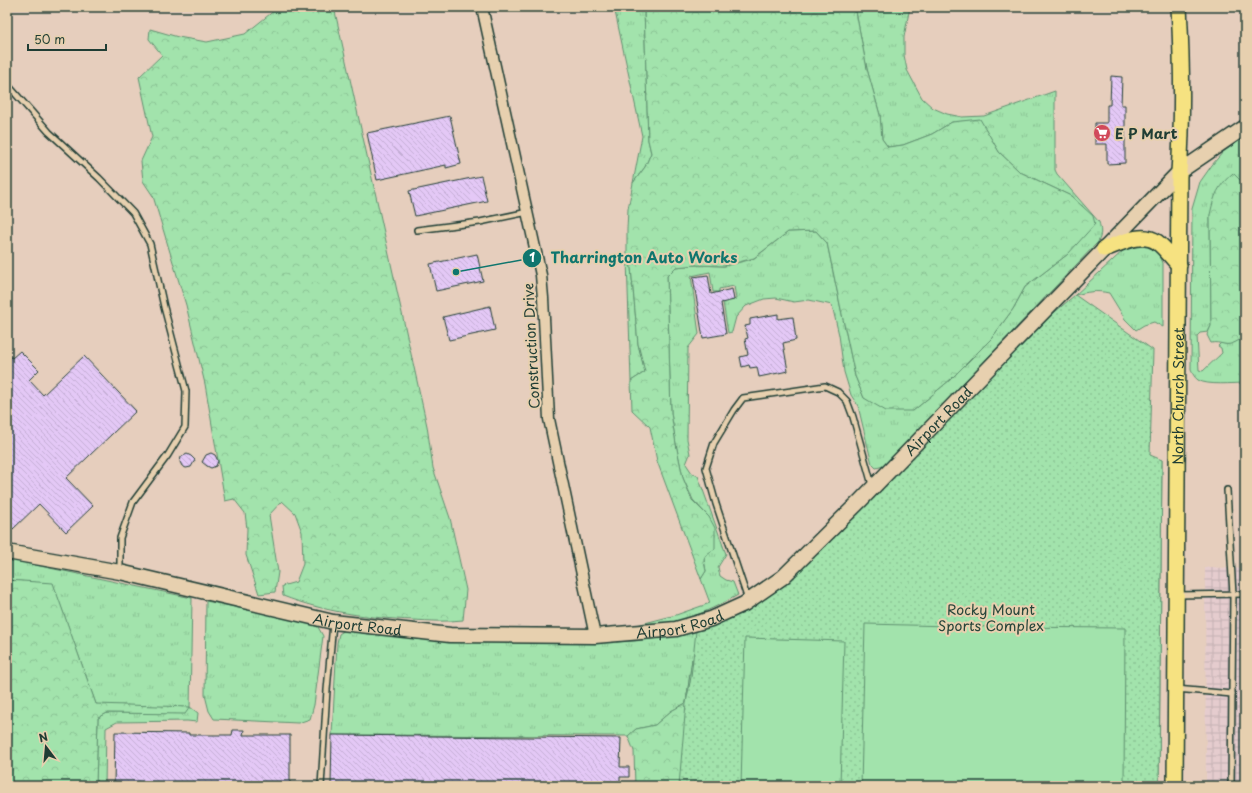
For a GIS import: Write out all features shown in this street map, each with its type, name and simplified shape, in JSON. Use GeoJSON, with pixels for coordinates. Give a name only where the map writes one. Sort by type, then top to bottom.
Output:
{"type":"FeatureCollection","features":[{"type":"Feature","properties":{"kind":"main road","name":"North Church Street"},"geometry":{"type":"LineString","coordinates":[[1175,786],[1179,172],[1182,142],[1182,63],[1179,7]]}},
{"type":"Feature","properties":{"kind":"main road","name":"Airport Road"},"geometry":{"type":"LineString","coordinates":[[7,552],[120,572],[333,622],[450,635],[595,636],[676,630],[711,619],[748,601],[782,577],[873,487],[1179,172],[1245,127]]}},
{"type":"Feature","properties":{"kind":"main road"},"geometry":{"type":"LineString","coordinates":[[1104,249],[1136,239],[1151,239],[1158,242],[1179,265]]}},
{"type":"Feature","properties":{"kind":"street","name":"Construction Drive"},"geometry":{"type":"LineString","coordinates":[[482,7],[541,275],[549,420],[595,636]]}},
{"type":"Feature","properties":{"kind":"lane"},"geometry":{"type":"LineString","coordinates":[[7,84],[49,132],[99,178],[133,213],[150,244],[164,307],[186,391],[185,427],[168,455],[133,502],[120,538],[120,572]]}},
{"type":"Feature","properties":{"kind":"lane"},"geometry":{"type":"LineString","coordinates":[[417,230],[480,222],[528,212]]}},
{"type":"Feature","properties":{"kind":"lane"},"geometry":{"type":"LineString","coordinates":[[748,601],[716,504],[706,468],[714,443],[743,398],[825,386],[838,392],[847,401],[853,417],[873,487]]}},
{"type":"Feature","properties":{"kind":"lane"},"geometry":{"type":"LineString","coordinates":[[1227,490],[1233,594],[1231,786]]}},
{"type":"Feature","properties":{"kind":"lane"},"geometry":{"type":"LineString","coordinates":[[1176,595],[1245,594]]}},
{"type":"Feature","properties":{"kind":"lane"},"geometry":{"type":"LineString","coordinates":[[321,786],[333,622]]}},
{"type":"Feature","properties":{"kind":"lane"},"geometry":{"type":"LineString","coordinates":[[1175,689],[1232,694]]}},
{"type":"Feature","properties":{"kind":"shaded area"},"geometry":{"type":"Polygon","coordinates":[[[1205,567],[1245,569],[1245,786],[1206,786],[1205,567]]]}},
{"type":"Feature","properties":{"kind":"green space"},"geometry":{"type":"Polygon","coordinates":[[[277,7],[334,7],[427,426],[433,468],[450,518],[466,590],[463,620],[426,621],[363,616],[314,606],[283,596],[282,586],[296,582],[303,564],[302,532],[295,513],[282,501],[269,515],[278,572],[275,592],[259,594],[246,555],[247,529],[245,513],[234,499],[225,501],[205,384],[186,305],[153,196],[143,181],[141,161],[152,137],[139,77],[162,55],[149,39],[150,29],[178,37],[207,42],[245,34],[277,7]]]}},
{"type":"Feature","properties":{"kind":"green space"},"geometry":{"type":"Polygon","coordinates":[[[614,7],[644,7],[648,140],[651,153],[645,167],[633,183],[642,136],[614,7]]]}},
{"type":"Feature","properties":{"kind":"green space"},"geometry":{"type":"Polygon","coordinates":[[[644,7],[855,7],[867,69],[880,115],[882,139],[888,147],[903,145],[932,134],[952,122],[980,119],[999,152],[1020,172],[1071,196],[1093,216],[1095,224],[1068,254],[1025,287],[1013,309],[991,339],[951,379],[913,411],[886,411],[864,398],[855,376],[827,243],[816,231],[788,232],[754,258],[724,266],[696,265],[676,267],[667,276],[671,413],[683,478],[692,500],[709,517],[715,528],[715,549],[704,558],[706,571],[701,579],[657,461],[650,427],[632,410],[631,381],[645,372],[638,344],[631,267],[627,259],[628,209],[633,183],[645,167],[651,153],[648,140],[644,7]]]}},
{"type":"Feature","properties":{"kind":"green space"},"geometry":{"type":"Polygon","coordinates":[[[855,7],[910,7],[904,37],[904,55],[907,70],[922,98],[933,108],[947,114],[962,117],[984,116],[1055,91],[1055,170],[1099,222],[1101,232],[1100,237],[1098,242],[884,466],[876,468],[872,464],[858,406],[851,395],[844,372],[839,335],[832,305],[809,300],[794,302],[776,298],[764,299],[746,306],[736,317],[732,332],[728,333],[723,302],[736,299],[734,286],[719,289],[719,292],[713,292],[710,272],[691,276],[699,334],[688,348],[687,439],[690,454],[686,464],[692,473],[698,476],[726,554],[718,567],[720,576],[733,582],[738,595],[704,612],[676,622],[663,625],[633,626],[676,615],[710,603],[701,579],[706,571],[704,559],[706,553],[709,517],[693,500],[683,478],[671,413],[667,276],[676,267],[696,265],[724,266],[753,259],[788,232],[816,231],[827,243],[855,376],[864,398],[913,411],[951,379],[991,339],[1013,309],[1025,287],[1068,254],[1071,196],[1020,172],[999,152],[980,120],[952,122],[932,134],[903,145],[888,147],[882,139],[880,115],[867,69],[855,7]]]}},
{"type":"Feature","properties":{"kind":"green space"},"geometry":{"type":"Polygon","coordinates":[[[1245,137],[1245,185],[1233,173],[1210,215],[1211,326],[1208,332],[1200,333],[1197,336],[1199,370],[1203,371],[1222,353],[1221,348],[1218,346],[1221,343],[1231,343],[1245,336],[1245,383],[1208,383],[1198,380],[1191,370],[1192,209],[1200,182],[1212,165],[1223,152],[1245,137]]]}},
{"type":"Feature","properties":{"kind":"green space"},"geometry":{"type":"Polygon","coordinates":[[[1233,173],[1245,185],[1245,283],[1243,300],[1245,336],[1230,344],[1211,343],[1207,335],[1211,326],[1210,215],[1217,191],[1233,173]]]}},
{"type":"Feature","properties":{"kind":"green space"},"geometry":{"type":"Polygon","coordinates":[[[1139,244],[1154,250],[1159,255],[1163,263],[1163,327],[1154,322],[1144,325],[1136,330],[1125,319],[1109,293],[1092,292],[1075,295],[1125,249],[1139,244]]]}},
{"type":"Feature","properties":{"kind":"green space"},"geometry":{"type":"Polygon","coordinates":[[[627,259],[631,267],[638,344],[645,372],[631,381],[627,259]]]}},
{"type":"Feature","properties":{"kind":"green space","name":"Rocky Mount Sports Complex"},"geometry":{"type":"Polygon","coordinates":[[[1075,295],[1153,350],[1150,455],[1162,460],[1159,786],[679,786],[686,703],[691,677],[696,631],[763,599],[1030,333],[1075,295]]]}},
{"type":"Feature","properties":{"kind":"green space"},"geometry":{"type":"Polygon","coordinates":[[[1162,460],[1159,786],[1124,786],[692,659],[686,703],[671,711],[655,725],[636,729],[628,736],[332,735],[337,643],[339,634],[345,630],[434,640],[585,643],[635,641],[696,631],[1162,460]]]}},
{"type":"Feature","properties":{"kind":"green space"},"geometry":{"type":"Polygon","coordinates":[[[7,559],[192,598],[190,707],[198,713],[197,722],[117,722],[106,728],[105,786],[96,786],[98,718],[107,713],[133,713],[96,704],[53,584],[7,580],[7,559]]]}},
{"type":"Feature","properties":{"kind":"green space"},"geometry":{"type":"Polygon","coordinates":[[[7,580],[53,583],[96,704],[190,707],[185,714],[107,713],[98,718],[96,786],[7,786],[7,580]]]}},
{"type":"Feature","properties":{"kind":"green space"},"geometry":{"type":"Polygon","coordinates":[[[206,601],[306,622],[318,627],[323,636],[314,705],[310,719],[298,723],[214,719],[209,711],[205,695],[206,601]]]}},
{"type":"Feature","properties":{"kind":"green space"},"geometry":{"type":"Polygon","coordinates":[[[865,624],[1125,628],[1124,786],[861,786],[865,624]]]}},
{"type":"Feature","properties":{"kind":"green space"},"geometry":{"type":"Polygon","coordinates":[[[745,638],[844,641],[840,786],[741,786],[745,638]]]}},
{"type":"Feature","properties":{"kind":"green space"},"geometry":{"type":"Polygon","coordinates":[[[692,659],[712,786],[635,786],[634,751],[628,736],[636,729],[655,725],[671,711],[686,703],[692,659]]]}},
{"type":"Feature","properties":{"kind":"building"},"geometry":{"type":"Polygon","coordinates":[[[1111,76],[1122,77],[1121,105],[1125,105],[1125,163],[1107,164],[1107,144],[1095,144],[1095,123],[1107,123],[1107,105],[1110,105],[1111,76]]]}},
{"type":"Feature","properties":{"kind":"building"},"geometry":{"type":"Polygon","coordinates":[[[450,116],[461,164],[446,168],[446,165],[377,180],[367,133],[450,116]]]}},
{"type":"Feature","properties":{"kind":"building"},"geometry":{"type":"Polygon","coordinates":[[[481,176],[487,201],[415,216],[409,191],[481,176]]]}},
{"type":"Feature","properties":{"kind":"building"},"geometry":{"type":"Polygon","coordinates":[[[477,254],[483,281],[436,291],[430,264],[477,254]]]}},
{"type":"Feature","properties":{"kind":"building"},"geometry":{"type":"Polygon","coordinates":[[[708,275],[711,294],[732,289],[734,300],[721,303],[726,334],[703,338],[693,277],[708,275]]]}},
{"type":"Feature","properties":{"kind":"building"},"geometry":{"type":"Polygon","coordinates":[[[490,306],[495,330],[449,340],[443,317],[490,306]]]}},
{"type":"Feature","properties":{"kind":"building"},"geometry":{"type":"Polygon","coordinates":[[[778,314],[778,319],[793,317],[796,340],[783,343],[788,371],[759,377],[757,367],[750,368],[749,365],[742,367],[740,357],[748,355],[745,339],[748,338],[745,326],[750,325],[750,319],[778,314]]]}},
{"type":"Feature","properties":{"kind":"building"},"geometry":{"type":"Polygon","coordinates":[[[20,351],[39,370],[29,380],[43,395],[84,356],[136,411],[66,478],[93,506],[66,532],[39,504],[13,529],[7,523],[7,352],[12,358],[20,351]]]}},
{"type":"Feature","properties":{"kind":"building"},"geometry":{"type":"Polygon","coordinates":[[[211,453],[215,455],[218,461],[216,466],[211,468],[202,462],[206,455],[211,453]]]}},
{"type":"Feature","properties":{"kind":"building"},"geometry":{"type":"Polygon","coordinates":[[[187,454],[195,460],[191,467],[186,468],[182,466],[180,462],[181,457],[187,454]]]}},
{"type":"Feature","properties":{"kind":"building"},"geometry":{"type":"Polygon","coordinates":[[[233,730],[244,730],[243,735],[290,735],[290,786],[114,786],[115,732],[232,735],[233,730]]]}},
{"type":"Feature","properties":{"kind":"building"},"geometry":{"type":"Polygon","coordinates":[[[332,735],[621,738],[620,767],[629,767],[629,777],[620,777],[620,786],[331,786],[332,735]]]}},
{"type":"Feature","properties":{"kind":"place","name":"E P Mart"},"geometry":{"type":"Point","coordinates":[1102,133]}},
{"type":"Feature","properties":{"kind":"place","name":"Tharrington Auto Works"},"geometry":{"type":"Point","coordinates":[456,272]}}]}
